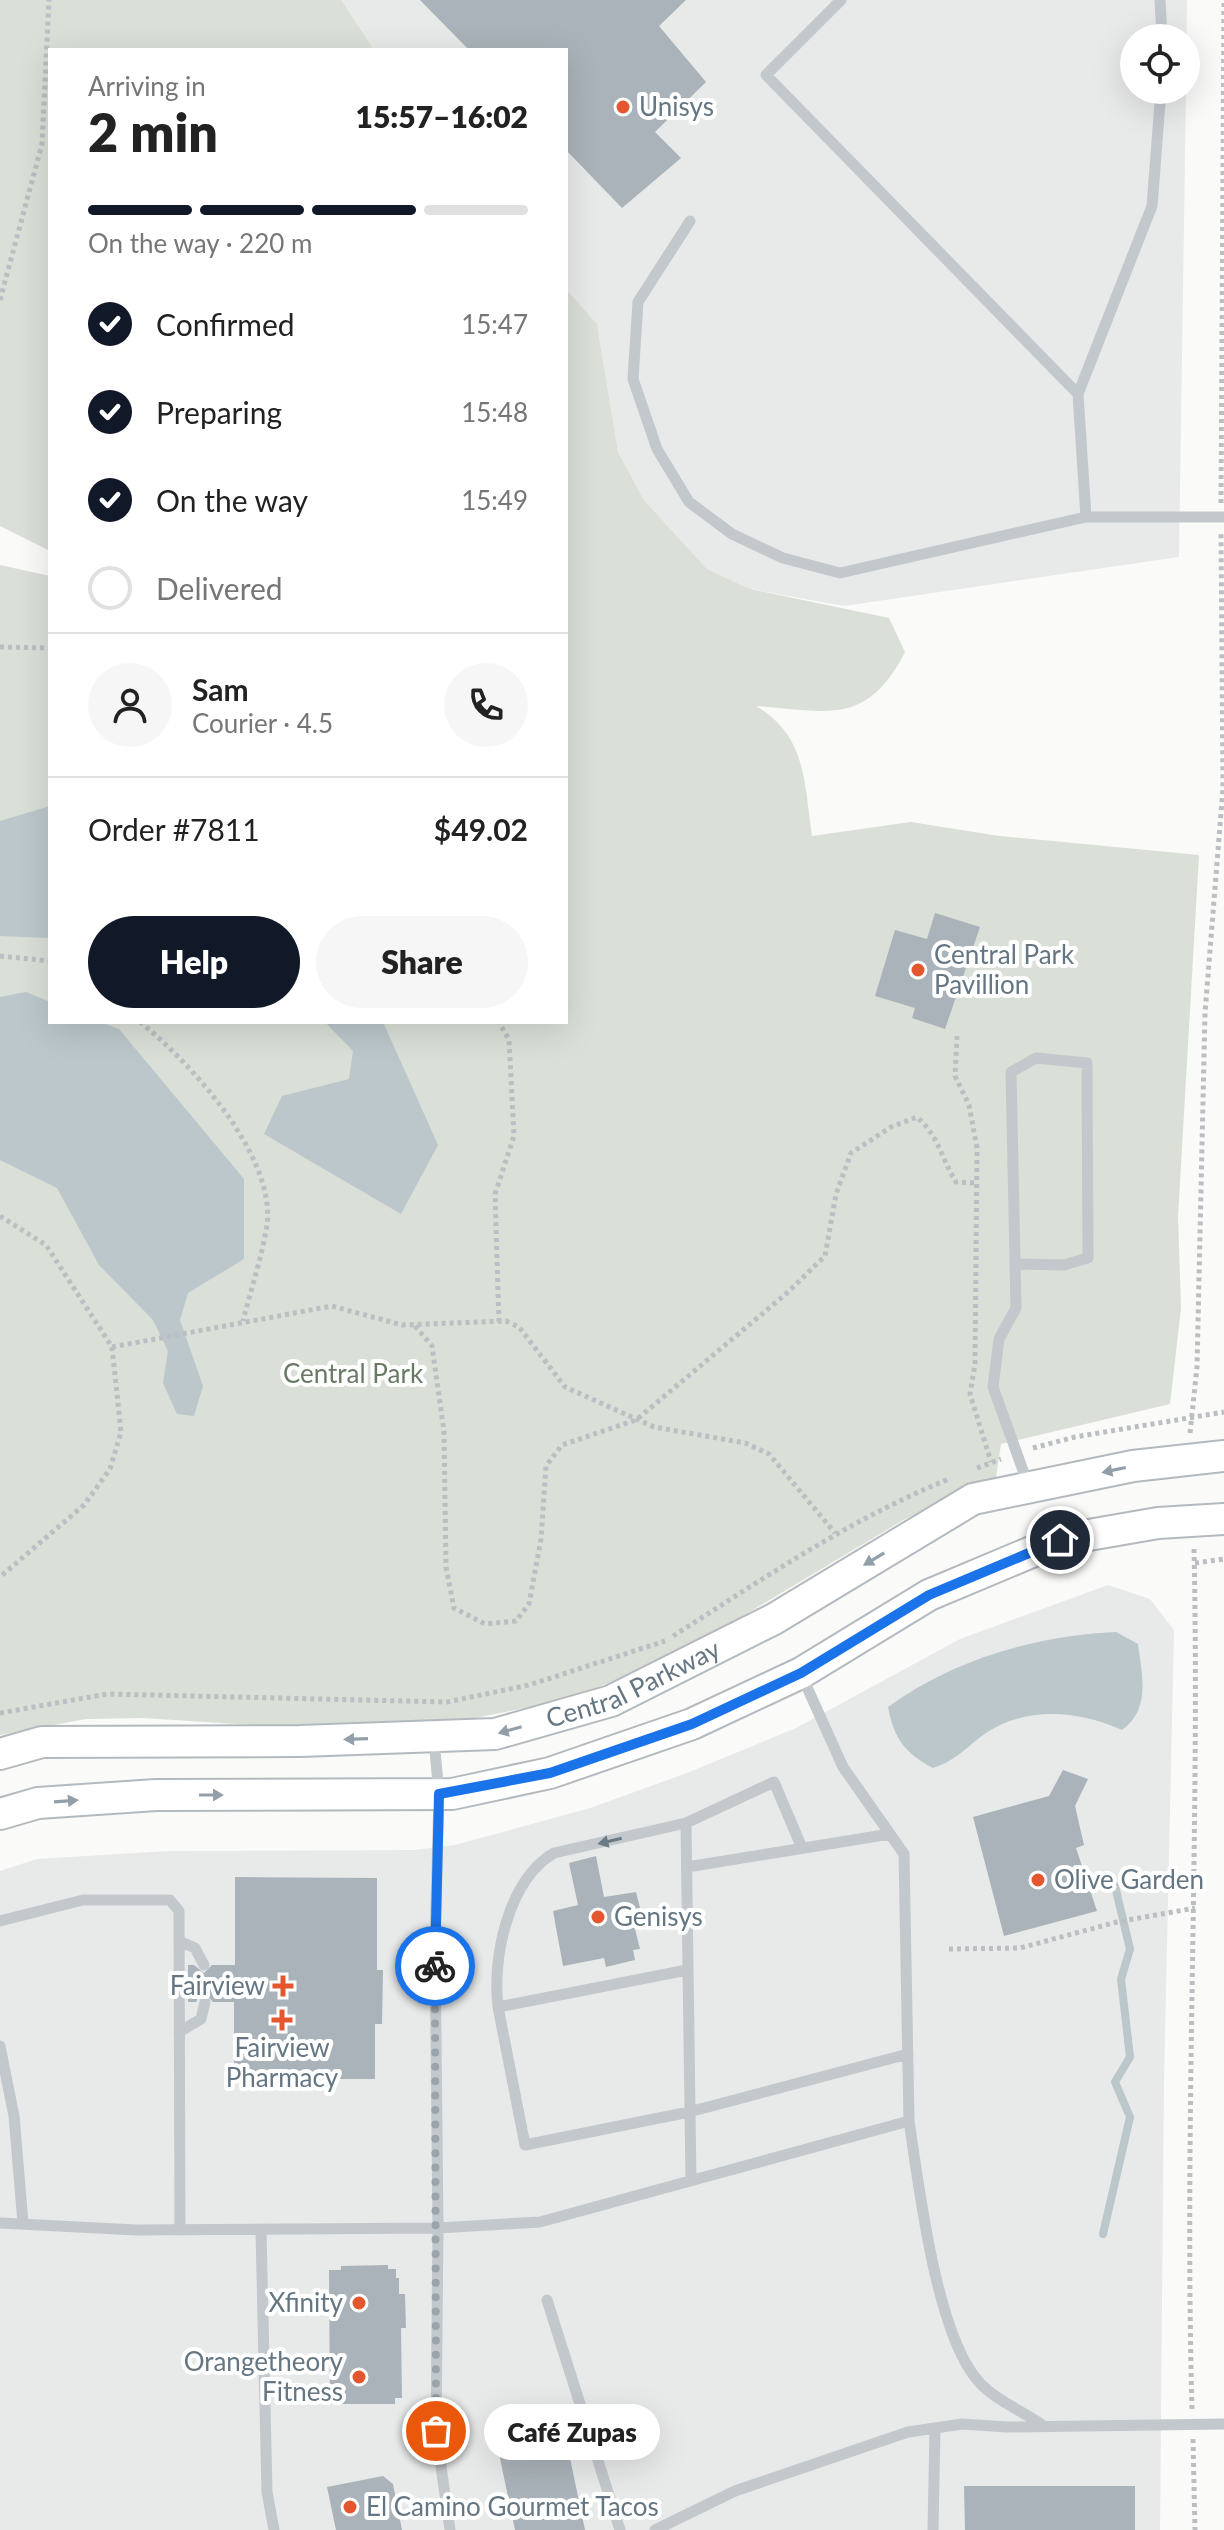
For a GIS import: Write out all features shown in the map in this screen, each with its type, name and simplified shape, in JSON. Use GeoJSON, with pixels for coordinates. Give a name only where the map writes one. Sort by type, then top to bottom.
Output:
{"type":"FeatureCollection","features":[{"type":"Feature","properties":{"kind":"street","name":"Central Parkway"},"geometry":{"type":"LineString","coordinates":[[0,1754],[42,1742],[495,1734],[611,1701],[774,1619],[973,1499],[1192,1458],[1224,1456]]}},
{"type":"Feature","properties":{"kind":"street","name":"Central Parkway"},"geometry":{"type":"LineString","coordinates":[[0,1814],[38,1803],[156,1795],[439,1794],[550,1773],[692,1724],[801,1673],[929,1595],[1060,1540],[1158,1523],[1224,1519]]}},
{"type":"Feature","properties":{"kind":"lane"},"geometry":{"type":"LineString","coordinates":[[841,0],[766,75],[1078,394]]}},
{"type":"Feature","properties":{"kind":"lane"},"geometry":{"type":"LineString","coordinates":[[1160,0],[1161,24]]}},
{"type":"Feature","properties":{"kind":"lane"},"geometry":{"type":"LineString","coordinates":[[1086,517],[1078,394],[1152,206],[1160,104]]}},
{"type":"Feature","properties":{"kind":"lane"},"geometry":{"type":"LineString","coordinates":[[690,221],[638,302],[633,379],[657,449],[689,502],[732,534],[783,558],[840,573],[1086,517],[1222,517]]}},
{"type":"Feature","properties":{"kind":"lane"},"geometry":{"type":"LineString","coordinates":[[1015,1264],[1064,1265],[1088,1258],[1087,1063],[1036,1058],[1011,1072],[1015,1264],[1016,1308],[999,1339],[993,1387],[1030,1487]]}},
{"type":"Feature","properties":{"kind":"lane"},"geometry":{"type":"LineString","coordinates":[[801,1673],[843,1767],[904,1854],[909,2121],[921,2210],[957,2349],[981,2384],[1041,2424]]}},
{"type":"Feature","properties":{"kind":"lane"},"geometry":{"type":"LineString","coordinates":[[434,1736],[439,1794],[435,1944],[438,2228],[436,2431],[450,2530]]}},
{"type":"Feature","properties":{"kind":"lane"},"geometry":{"type":"LineString","coordinates":[[802,1848],[774,1782],[686,1823],[554,1853],[537,1864],[522,1882],[494,1977],[525,2145],[689,2112],[908,2054]]}},
{"type":"Feature","properties":{"kind":"lane"},"geometry":{"type":"LineString","coordinates":[[686,1823],[691,2181]]}},
{"type":"Feature","properties":{"kind":"lane"},"geometry":{"type":"LineString","coordinates":[[687,1867],[890,1834]]}},
{"type":"Feature","properties":{"kind":"lane"},"geometry":{"type":"LineString","coordinates":[[0,1921],[83,1900],[170,1900],[179,1911],[180,2230]]}},
{"type":"Feature","properties":{"kind":"lane"},"geometry":{"type":"LineString","coordinates":[[179,1941],[195,1948],[204,1965]]}},
{"type":"Feature","properties":{"kind":"lane"},"geometry":{"type":"LineString","coordinates":[[498,2007],[687,1970]]}},
{"type":"Feature","properties":{"kind":"lane"},"geometry":{"type":"LineString","coordinates":[[179,2032],[201,2019],[205,2002]]}},
{"type":"Feature","properties":{"kind":"lane"},"geometry":{"type":"LineString","coordinates":[[0,2046],[14,2116],[23,2223]]}},
{"type":"Feature","properties":{"kind":"lane"},"geometry":{"type":"LineString","coordinates":[[0,2223],[261,2231],[438,2228],[540,2222],[909,2121]]}},
{"type":"Feature","properties":{"kind":"lane"},"geometry":{"type":"LineString","coordinates":[[261,2231],[267,2492],[274,2530]]}},
{"type":"Feature","properties":{"kind":"lane"},"geometry":{"type":"LineString","coordinates":[[547,2300],[620,2530]]}},
{"type":"Feature","properties":{"kind":"lane"},"geometry":{"type":"LineString","coordinates":[[655,2530],[735,2491],[908,2432],[962,2424],[1007,2427],[1041,2424],[1224,2424]]}},
{"type":"Feature","properties":{"kind":"lane"},"geometry":{"type":"LineString","coordinates":[[933,2530],[935,2428]]}},
{"type":"Feature","properties":{"kind":"path"},"geometry":{"type":"LineString","coordinates":[[0,300],[42,144],[49,0]]}},
{"type":"Feature","properties":{"kind":"path"},"geometry":{"type":"LineString","coordinates":[[1192,1458],[1190,1416],[1197,1367],[1204,1027],[1223,788],[1224,0]]}},
{"type":"Feature","properties":{"kind":"path"},"geometry":{"type":"LineString","coordinates":[[0,647],[48,648]]}},
{"type":"Feature","properties":{"kind":"path"},"geometry":{"type":"LineString","coordinates":[[0,956],[48,961]]}},
{"type":"Feature","properties":{"kind":"path"},"geometry":{"type":"LineString","coordinates":[[142,1024],[217,1102],[246,1143],[263,1182],[267,1222],[243,1321]]}},
{"type":"Feature","properties":{"kind":"path"},"geometry":{"type":"LineString","coordinates":[[499,1322],[495,1194],[514,1136],[509,1040],[500,1024]]}},
{"type":"Feature","properties":{"kind":"path"},"geometry":{"type":"LineString","coordinates":[[957,1036],[955,1076],[969,1105],[977,1148],[975,1364],[970,1394],[991,1462]]}},
{"type":"Feature","properties":{"kind":"path"},"geometry":{"type":"LineString","coordinates":[[415,1326],[432,1346],[444,1431],[446,1567],[454,1608],[485,1624],[516,1621],[529,1604],[541,1539],[546,1466],[562,1445],[636,1420],[787,1293],[825,1256],[836,1194],[851,1153],[891,1127],[917,1117],[936,1134],[956,1182],[978,1183]]}},
{"type":"Feature","properties":{"kind":"path"},"geometry":{"type":"LineString","coordinates":[[0,1216],[46,1245],[112,1347],[121,1432],[110,1469],[84,1505],[0,1577]]}},
{"type":"Feature","properties":{"kind":"path"},"geometry":{"type":"LineString","coordinates":[[112,1347],[332,1306],[368,1318],[415,1326],[499,1322],[519,1327],[565,1387],[654,1427],[745,1443],[769,1454],[835,1533]]}},
{"type":"Feature","properties":{"kind":"path"},"geometry":{"type":"LineString","coordinates":[[0,1713],[107,1694],[447,1702],[529,1685],[667,1641],[835,1533],[892,1502],[991,1462],[1075,1437],[1224,1412]]}},
{"type":"Feature","properties":{"kind":"path"},"geometry":{"type":"LineString","coordinates":[[1194,1522],[1195,1908],[1189,2194],[1195,2530]]}},
{"type":"Feature","properties":{"kind":"path"},"geometry":{"type":"LineString","coordinates":[[1195,1563],[1224,1559]]}},
{"type":"Feature","properties":{"kind":"path"},"geometry":{"type":"LineString","coordinates":[[949,1949],[1020,1948],[1117,1922],[1195,1908]]}},
{"type":"Feature","properties":{"kind":"shaded area"},"geometry":{"type":"Polygon","coordinates":[[[324,0],[1187,0],[1187,24],[1120,24],[1120,104],[1186,104],[1179,557],[844,606],[750,589],[707,569],[644,500],[618,452],[597,324],[568,291],[568,48],[360,48],[324,0]]]}},
{"type":"Feature","properties":{"kind":"shaded area"},"geometry":{"type":"Polygon","coordinates":[[[48,807],[48,938],[0,936],[0,821],[48,807]]]}},
{"type":"Feature","properties":{"kind":"shaded area"},"geometry":{"type":"Polygon","coordinates":[[[26,992],[48,1001],[48,1024],[106,1024],[119,1029],[244,1179],[244,1259],[188,1293],[180,1320],[203,1386],[194,1416],[177,1414],[163,1383],[168,1351],[153,1320],[99,1265],[57,1188],[0,1160],[0,997],[26,992]]]}},
{"type":"Feature","properties":{"kind":"shaded area"},"geometry":{"type":"Polygon","coordinates":[[[327,1024],[384,1024],[438,1145],[401,1214],[264,1134],[282,1096],[349,1079],[353,1051],[327,1024]]]}},
{"type":"Feature","properties":{"kind":"shaded area"},"geometry":{"type":"Polygon","coordinates":[[[1108,1585],[1150,1599],[1174,1630],[1164,2081],[1160,2530],[0,2530],[0,1871],[37,1859],[169,1851],[414,1850],[455,1845],[590,1808],[687,1773],[796,1728],[960,1639],[1108,1585]]]}},
{"type":"Feature","properties":{"kind":"shaded area"},"geometry":{"type":"Polygon","coordinates":[[[1116,1632],[1138,1644],[1142,1679],[1141,1702],[1131,1722],[1122,1730],[1068,1715],[1031,1716],[995,1727],[953,1759],[933,1768],[908,1751],[897,1736],[888,1707],[940,1676],[968,1663],[1026,1645],[1116,1632]]]}},
{"type":"Feature","properties":{"kind":"green space"},"geometry":{"type":"Polygon","coordinates":[[[0,0],[341,0],[373,48],[48,48],[48,550],[0,526],[0,0]]]}},
{"type":"Feature","properties":{"kind":"green space","name":"Central Park"},"geometry":{"type":"Polygon","coordinates":[[[568,291],[597,324],[618,452],[644,500],[707,569],[750,589],[889,618],[905,652],[876,693],[860,703],[825,711],[756,706],[773,718],[794,746],[804,779],[812,836],[911,822],[999,836],[1199,855],[1178,1217],[1181,1308],[1170,1404],[1001,1444],[996,1477],[905,1519],[666,1662],[560,1701],[445,1724],[284,1727],[143,1718],[86,1719],[0,1735],[0,565],[48,576],[48,1024],[568,1024],[568,291]]]}},
{"type":"Feature","properties":{"kind":"building","name":"Unisys"},"geometry":{"type":"Polygon","coordinates":[[[420,0],[686,0],[659,26],[706,82],[655,132],[681,158],[622,208],[568,152],[568,48],[467,48],[420,0]]]}},
{"type":"Feature","properties":{"kind":"building","name":"Central Park Pavillion"},"geometry":{"type":"Polygon","coordinates":[[[935,913],[980,927],[945,1029],[912,1018],[915,1008],[875,996],[895,930],[927,939],[935,913]]]}},
{"type":"Feature","properties":{"kind":"building","name":"Olive Garden"},"geometry":{"type":"Polygon","coordinates":[[[1063,1770],[1088,1779],[1075,1806],[1084,1845],[1076,1848],[1097,1911],[1004,1936],[973,1817],[1049,1796],[1063,1770]]]}},
{"type":"Feature","properties":{"kind":"building","name":"Genisys"},"geometry":{"type":"Polygon","coordinates":[[[596,1856],[604,1897],[636,1892],[644,1923],[634,1925],[640,1949],[633,1950],[635,1960],[606,1967],[604,1958],[563,1966],[553,1911],[578,1905],[569,1863],[596,1856]]]}},
{"type":"Feature","properties":{"kind":"building","name":"Fairview"},"geometry":{"type":"Polygon","coordinates":[[[235,1877],[377,1878],[377,1970],[383,1970],[382,2024],[375,2024],[375,2079],[234,2079],[234,2002],[213,2002],[206,1994],[199,1996],[196,2002],[188,2002],[188,1965],[194,1965],[204,1973],[212,1965],[235,1965],[235,1877]]]}},
{"type":"Feature","properties":{"kind":"building"},"geometry":{"type":"Polygon","coordinates":[[[388,2265],[388,2269],[396,2269],[399,2294],[405,2294],[406,2328],[401,2328],[402,2398],[395,2398],[395,2404],[330,2404],[329,2270],[341,2270],[341,2266],[388,2265]]]}},
{"type":"Feature","properties":{"kind":"building"},"geometry":{"type":"Polygon","coordinates":[[[556,2412],[559,2427],[568,2425],[574,2457],[570,2458],[585,2530],[515,2530],[493,2425],[556,2412]]]}},
{"type":"Feature","properties":{"kind":"building"},"geometry":{"type":"Polygon","coordinates":[[[383,2476],[393,2484],[402,2530],[336,2530],[327,2487],[383,2476]]]}},
{"type":"Feature","properties":{"kind":"building"},"geometry":{"type":"Polygon","coordinates":[[[964,2486],[1135,2486],[1135,2530],[965,2530],[964,2486]]]}},
{"type":"Feature","properties":{"kind":"waterway"},"geometry":{"type":"LineString","coordinates":[[1103,2234],[1130,2117],[1115,2082],[1130,2057],[1121,1979],[1130,1949],[1115,1886]]}},
{"type":"Feature","properties":{"kind":"way so far"},"geometry":{"type":"LineString","coordinates":[[435,1966],[438,2228],[436,2431]]}},
{"type":"Feature","properties":{"kind":"place","name":"Unisys"},"geometry":{"type":"Point","coordinates":[623,107]}},
{"type":"Feature","properties":{"kind":"place","name":"Central Park Pavillion"},"geometry":{"type":"Point","coordinates":[918,970]}},
{"type":"Feature","properties":{"kind":"place","name":"Olive Garden"},"geometry":{"type":"Point","coordinates":[1038,1880]}},
{"type":"Feature","properties":{"kind":"place","name":"Genisys"},"geometry":{"type":"Point","coordinates":[598,1917]}},
{"type":"Feature","properties":{"kind":"place","name":"Fairview"},"geometry":{"type":"Point","coordinates":[283,1986]}},
{"type":"Feature","properties":{"kind":"place","name":"Fairview Pharmacy"},"geometry":{"type":"Point","coordinates":[282,2020]}},
{"type":"Feature","properties":{"kind":"place","name":"Xfinity"},"geometry":{"type":"Point","coordinates":[359,2303]}},
{"type":"Feature","properties":{"kind":"place","name":"Orangetheory Fitness"},"geometry":{"type":"Point","coordinates":[359,2377]}},
{"type":"Feature","properties":{"kind":"place","name":"Café Zupas"},"geometry":{"type":"Point","coordinates":[436,2431]}},
{"type":"Feature","properties":{"kind":"place","name":"El Camino Gourmet Tacos"},"geometry":{"type":"Point","coordinates":[350,2507]}},
{"type":"Feature","properties":{"kind":"route"},"geometry":{"type":"LineString","coordinates":[[435,1966],[439,1794],[452,1794],[550,1773],[692,1724],[801,1673],[929,1595],[1060,1540]]}}]}
